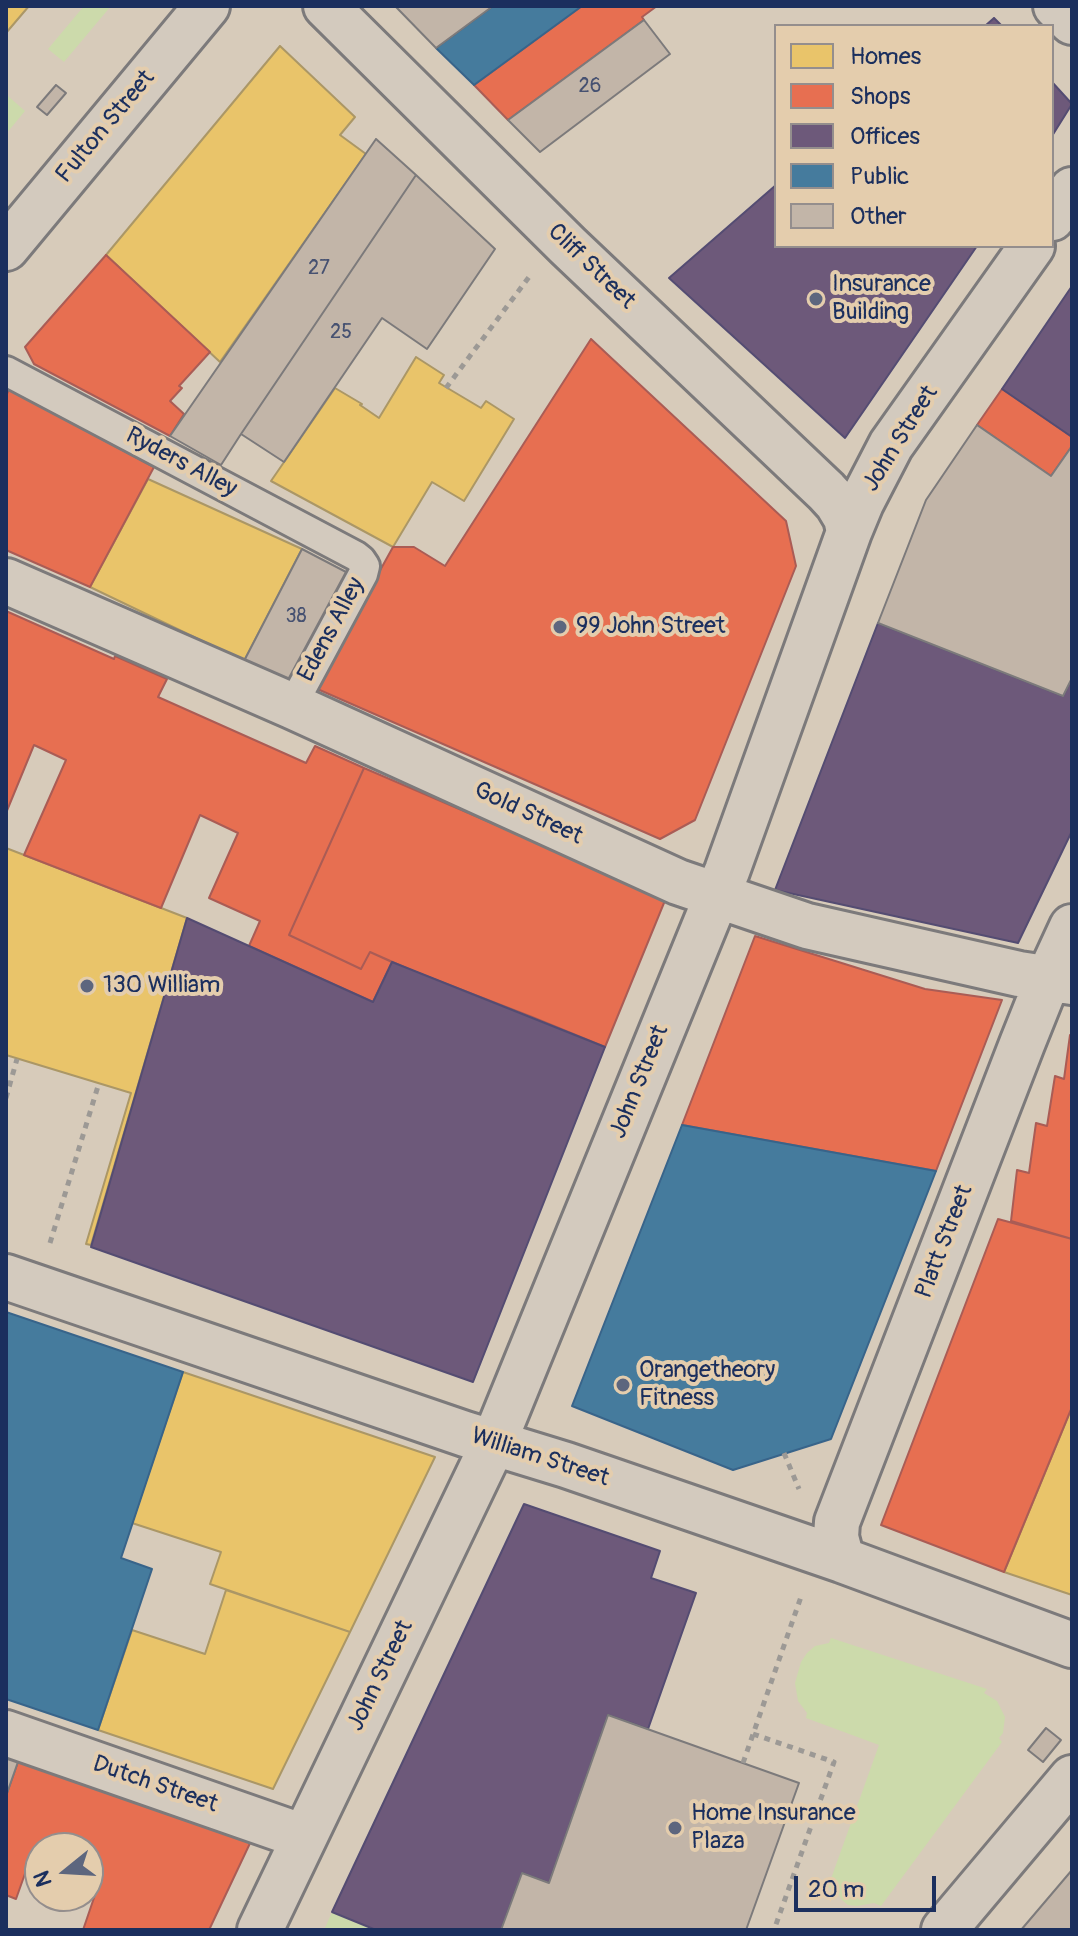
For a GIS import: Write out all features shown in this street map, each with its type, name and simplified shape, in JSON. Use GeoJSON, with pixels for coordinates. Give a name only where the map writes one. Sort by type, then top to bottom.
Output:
{"type":"FeatureCollection","features":[{"type":"Feature","properties":{"kind":"street","name":"Fulton Street"},"geometry":{"type":"LineString","coordinates":[[6,248],[207,6]]}},
{"type":"Feature","properties":{"kind":"street","name":"Cliff Street"},"geometry":{"type":"LineString","coordinates":[[326,6],[588,266],[826,491],[846,518],[849,532]]}},
{"type":"Feature","properties":{"kind":"street"},"geometry":{"type":"LineString","coordinates":[[1056,6],[1072,22]]}},
{"type":"Feature","properties":{"kind":"street"},"geometry":{"type":"LineString","coordinates":[[1054,215],[1072,190]]}},
{"type":"Feature","properties":{"kind":"street","name":"John Street"},"geometry":{"type":"LineString","coordinates":[[260,1930],[494,1442],[717,896],[849,532],[873,478],[891,445],[1031,248]]}},
{"type":"Feature","properties":{"kind":"street","name":"Gold Street"},"geometry":{"type":"LineString","coordinates":[[6,581],[292,706],[642,866],[717,896],[822,930],[928,955],[1060,980]]}},
{"type":"Feature","properties":{"kind":"street","name":"Platt Street"},"geometry":{"type":"LineString","coordinates":[[842,1560],[836,1537],[837,1522],[1060,980],[1072,927]]}},
{"type":"Feature","properties":{"kind":"street","name":"William Street"},"geometry":{"type":"LineString","coordinates":[[6,1277],[842,1560],[1072,1645]]}},
{"type":"Feature","properties":{"kind":"street","name":"Dutch Street"},"geometry":{"type":"LineString","coordinates":[[6,1733],[304,1837]]}},
{"type":"Feature","properties":{"kind":"street"},"geometry":{"type":"LineString","coordinates":[[944,1930],[1072,1778]]}},
{"type":"Feature","properties":{"kind":"lane","name":"Ryders Alley"},"geometry":{"type":"LineString","coordinates":[[6,371],[356,556]]}},
{"type":"Feature","properties":{"kind":"lane","name":"Edens Alley"},"geometry":{"type":"LineString","coordinates":[[292,706],[363,574],[365,566],[356,556]]}},
{"type":"Feature","properties":{"kind":"path"},"geometry":{"type":"LineString","coordinates":[[446,388],[533,271]]}},
{"type":"Feature","properties":{"kind":"path"},"geometry":{"type":"LineString","coordinates":[[6,1098],[17,1059]]}},
{"type":"Feature","properties":{"kind":"path"},"geometry":{"type":"LineString","coordinates":[[53,1233],[99,1083]]}},
{"type":"Feature","properties":{"kind":"path"},"geometry":{"type":"LineString","coordinates":[[784,1453],[803,1496]]}},
{"type":"Feature","properties":{"kind":"path"},"geometry":{"type":"LineString","coordinates":[[743,1763],[802,1594]]}},
{"type":"Feature","properties":{"kind":"path"},"geometry":{"type":"LineString","coordinates":[[753,1734],[834,1762],[774,1930]]}},
{"type":"Feature","properties":{"kind":"green space"},"geometry":{"type":"Polygon","coordinates":[[[84,6],[111,6],[64,62],[48,49],[84,6]]]}},
{"type":"Feature","properties":{"kind":"green space"},"geometry":{"type":"Polygon","coordinates":[[[8,96],[25,111],[6,134],[6,98],[8,96]]]}},
{"type":"Feature","properties":{"kind":"green space"},"geometry":{"type":"Polygon","coordinates":[[[831,1638],[987,1689],[984,1693],[997,1701],[1005,1717],[1003,1733],[999,1738],[1002,1742],[881,1906],[874,1903],[848,1905],[836,1890],[828,1887],[879,1745],[806,1718],[807,1713],[798,1701],[795,1683],[801,1662],[815,1646],[829,1643],[831,1638]]]}},
{"type":"Feature","properties":{"kind":"green space"},"geometry":{"type":"Polygon","coordinates":[[[332,1912],[376,1930],[324,1930],[332,1912]]]}},
{"type":"Feature","properties":{"kind":"building: Homes"},"geometry":{"type":"Polygon","coordinates":[[[6,6],[29,6],[6,33],[6,6]]]}},
{"type":"Feature","properties":{"kind":"building: Homes"},"geometry":{"type":"Polygon","coordinates":[[[280,46],[355,117],[340,135],[366,154],[220,362],[106,255],[280,46]]]}},
{"type":"Feature","properties":{"kind":"building: Homes"},"geometry":{"type":"Polygon","coordinates":[[[416,357],[444,375],[439,383],[481,408],[486,401],[514,419],[464,501],[432,482],[393,547],[271,481],[335,388],[379,418],[416,357]]]}},
{"type":"Feature","properties":{"kind":"building: Homes"},"geometry":{"type":"Polygon","coordinates":[[[148,479],[302,549],[244,661],[90,587],[148,479]]]}},
{"type":"Feature","properties":{"kind":"building: Homes","name":"130 William"},"geometry":{"type":"Polygon","coordinates":[[[6,848],[187,918],[91,1245],[86,1244],[131,1093],[6,1055],[6,848]]]}},
{"type":"Feature","properties":{"kind":"building: Homes"},"geometry":{"type":"Polygon","coordinates":[[[183,1372],[435,1457],[350,1632],[210,1584],[221,1552],[132,1523],[183,1372]]]}},
{"type":"Feature","properties":{"kind":"building: Homes"},"geometry":{"type":"Polygon","coordinates":[[[1072,1407],[1072,1595],[1004,1572],[1072,1407]]]}},
{"type":"Feature","properties":{"kind":"building: Homes"},"geometry":{"type":"Polygon","coordinates":[[[226,1590],[350,1632],[273,1789],[98,1730],[132,1630],[205,1654],[226,1590]]]}},
{"type":"Feature","properties":{"kind":"building: Shops"},"geometry":{"type":"Polygon","coordinates":[[[582,6],[657,6],[642,17],[644,20],[508,120],[474,85],[582,6]]]}},
{"type":"Feature","properties":{"kind":"building: Shops"},"geometry":{"type":"Polygon","coordinates":[[[106,255],[210,352],[179,386],[182,388],[170,401],[184,414],[170,436],[34,364],[25,347],[106,255]]]}},
{"type":"Feature","properties":{"kind":"building: Shops","name":"99 John Street"},"geometry":{"type":"Polygon","coordinates":[[[591,339],[786,521],[796,566],[695,820],[660,839],[315,688],[393,547],[414,547],[445,566],[591,339]]]}},
{"type":"Feature","properties":{"kind":"building: Shops"},"geometry":{"type":"Polygon","coordinates":[[[9,389],[154,467],[90,587],[6,550],[6,396],[9,389]]]}},
{"type":"Feature","properties":{"kind":"building: Shops"},"geometry":{"type":"Polygon","coordinates":[[[1002,389],[1072,437],[1072,446],[1051,476],[977,425],[1002,389]]]}},
{"type":"Feature","properties":{"kind":"building: Shops"},"geometry":{"type":"Polygon","coordinates":[[[6,611],[167,679],[158,697],[306,763],[315,746],[364,768],[289,935],[361,969],[370,952],[392,962],[373,1002],[249,946],[260,921],[209,898],[238,833],[200,815],[161,908],[24,855],[66,760],[34,745],[6,813],[6,611]]]}},
{"type":"Feature","properties":{"kind":"building: Shops"},"geometry":{"type":"Polygon","coordinates":[[[364,768],[666,898],[605,1047],[370,952],[361,969],[289,935],[364,768]]]}},
{"type":"Feature","properties":{"kind":"building: Shops"},"geometry":{"type":"Polygon","coordinates":[[[755,936],[925,989],[1002,1000],[936,1171],[682,1125],[755,936]]]}},
{"type":"Feature","properties":{"kind":"building: Shops"},"geometry":{"type":"Polygon","coordinates":[[[1070,1035],[1072,1239],[1011,1221],[1017,1170],[1029,1173],[1036,1123],[1047,1126],[1055,1076],[1064,1079],[1070,1035]]]}},
{"type":"Feature","properties":{"kind":"building: Shops"},"geometry":{"type":"Polygon","coordinates":[[[998,1219],[1072,1239],[1072,1407],[1004,1572],[881,1525],[998,1219]]]}},
{"type":"Feature","properties":{"kind":"building: Shops"},"geometry":{"type":"Polygon","coordinates":[[[19,1759],[252,1839],[209,1930],[83,1930],[89,1912],[104,1912],[104,1832],[24,1832],[24,1876],[16,1899],[6,1895],[6,1796],[19,1759]]]}},
{"type":"Feature","properties":{"kind":"building: Offices"},"geometry":{"type":"Polygon","coordinates":[[[1054,84],[1072,104],[1054,133],[1054,84]]]}},
{"type":"Feature","properties":{"kind":"building: Offices","name":"Insurance Building"},"geometry":{"type":"Polygon","coordinates":[[[774,187],[774,248],[976,248],[845,438],[669,278],[774,187]]]}},
{"type":"Feature","properties":{"kind":"building: Offices"},"geometry":{"type":"Polygon","coordinates":[[[1072,286],[1072,437],[1002,389],[1072,286]]]}},
{"type":"Feature","properties":{"kind":"building: Offices"},"geometry":{"type":"Polygon","coordinates":[[[878,623],[1063,696],[1072,678],[1072,831],[1018,943],[775,890],[878,623]]]}},
{"type":"Feature","properties":{"kind":"building: Offices"},"geometry":{"type":"Polygon","coordinates":[[[187,918],[373,1002],[392,962],[605,1047],[473,1382],[91,1247],[187,918]]]}},
{"type":"Feature","properties":{"kind":"building: Offices"},"geometry":{"type":"Polygon","coordinates":[[[524,1504],[660,1551],[651,1578],[696,1593],[648,1729],[608,1715],[549,1883],[522,1873],[501,1930],[376,1930],[332,1912],[524,1504]]]}},
{"type":"Feature","properties":{"kind":"building: Public"},"geometry":{"type":"Polygon","coordinates":[[[493,6],[582,6],[474,85],[436,48],[493,6]]]}},
{"type":"Feature","properties":{"kind":"building: Public"},"geometry":{"type":"Polygon","coordinates":[[[682,1125],[936,1171],[831,1439],[733,1470],[572,1406],[682,1125]]]}},
{"type":"Feature","properties":{"kind":"building: Public"},"geometry":{"type":"Polygon","coordinates":[[[6,1312],[183,1372],[121,1558],[152,1569],[98,1730],[6,1699],[6,1312]]]}},
{"type":"Feature","properties":{"kind":"building: Other"},"geometry":{"type":"Polygon","coordinates":[[[397,6],[493,6],[436,48],[397,6]]]}},
{"type":"Feature","properties":{"kind":"building: Other"},"geometry":{"type":"Polygon","coordinates":[[[644,20],[670,54],[540,152],[508,120],[644,20]]]}},
{"type":"Feature","properties":{"kind":"building: Other"},"geometry":{"type":"Polygon","coordinates":[[[56,85],[66,93],[47,115],[37,107],[56,85]]]}},
{"type":"Feature","properties":{"kind":"building: Other"},"geometry":{"type":"Polygon","coordinates":[[[376,139],[416,175],[221,465],[170,436],[376,139]]]}},
{"type":"Feature","properties":{"kind":"building: Other"},"geometry":{"type":"Polygon","coordinates":[[[416,175],[495,249],[427,349],[382,318],[284,462],[241,434],[416,175]]]}},
{"type":"Feature","properties":{"kind":"building: Other"},"geometry":{"type":"Polygon","coordinates":[[[977,425],[1051,476],[1072,446],[1072,678],[1063,696],[878,623],[926,500],[977,425]]]}},
{"type":"Feature","properties":{"kind":"building: Other"},"geometry":{"type":"Polygon","coordinates":[[[302,549],[348,573],[291,680],[244,661],[302,549]]]}},
{"type":"Feature","properties":{"kind":"building: Other","name":"Home Insurance Plaza"},"geometry":{"type":"Polygon","coordinates":[[[608,1715],[799,1783],[746,1930],[501,1930],[522,1873],[549,1883],[608,1715]]]}},
{"type":"Feature","properties":{"kind":"building: Other"},"geometry":{"type":"Polygon","coordinates":[[[1046,1728],[1061,1740],[1043,1762],[1028,1750],[1046,1728]]]}},
{"type":"Feature","properties":{"kind":"building: Other"},"geometry":{"type":"Polygon","coordinates":[[[6,1754],[19,1759],[6,1796],[6,1754]]]}},
{"type":"Feature","properties":{"kind":"building: Other"},"geometry":{"type":"Polygon","coordinates":[[[1072,1870],[1072,1930],[1021,1930],[1072,1870]]]}},
{"type":"Feature","properties":{"kind":"place","name":"Insurance Building"},"geometry":{"type":"Point","coordinates":[816,299]}},
{"type":"Feature","properties":{"kind":"place","name":"99 John Street"},"geometry":{"type":"Point","coordinates":[560,627]}},
{"type":"Feature","properties":{"kind":"place","name":"130 William"},"geometry":{"type":"Point","coordinates":[87,986]}},
{"type":"Feature","properties":{"kind":"place","name":"Orangetheory Fitness"},"geometry":{"type":"Point","coordinates":[623,1385]}},
{"type":"Feature","properties":{"kind":"place","name":"Home Insurance Plaza"},"geometry":{"type":"Point","coordinates":[675,1828]}}]}
